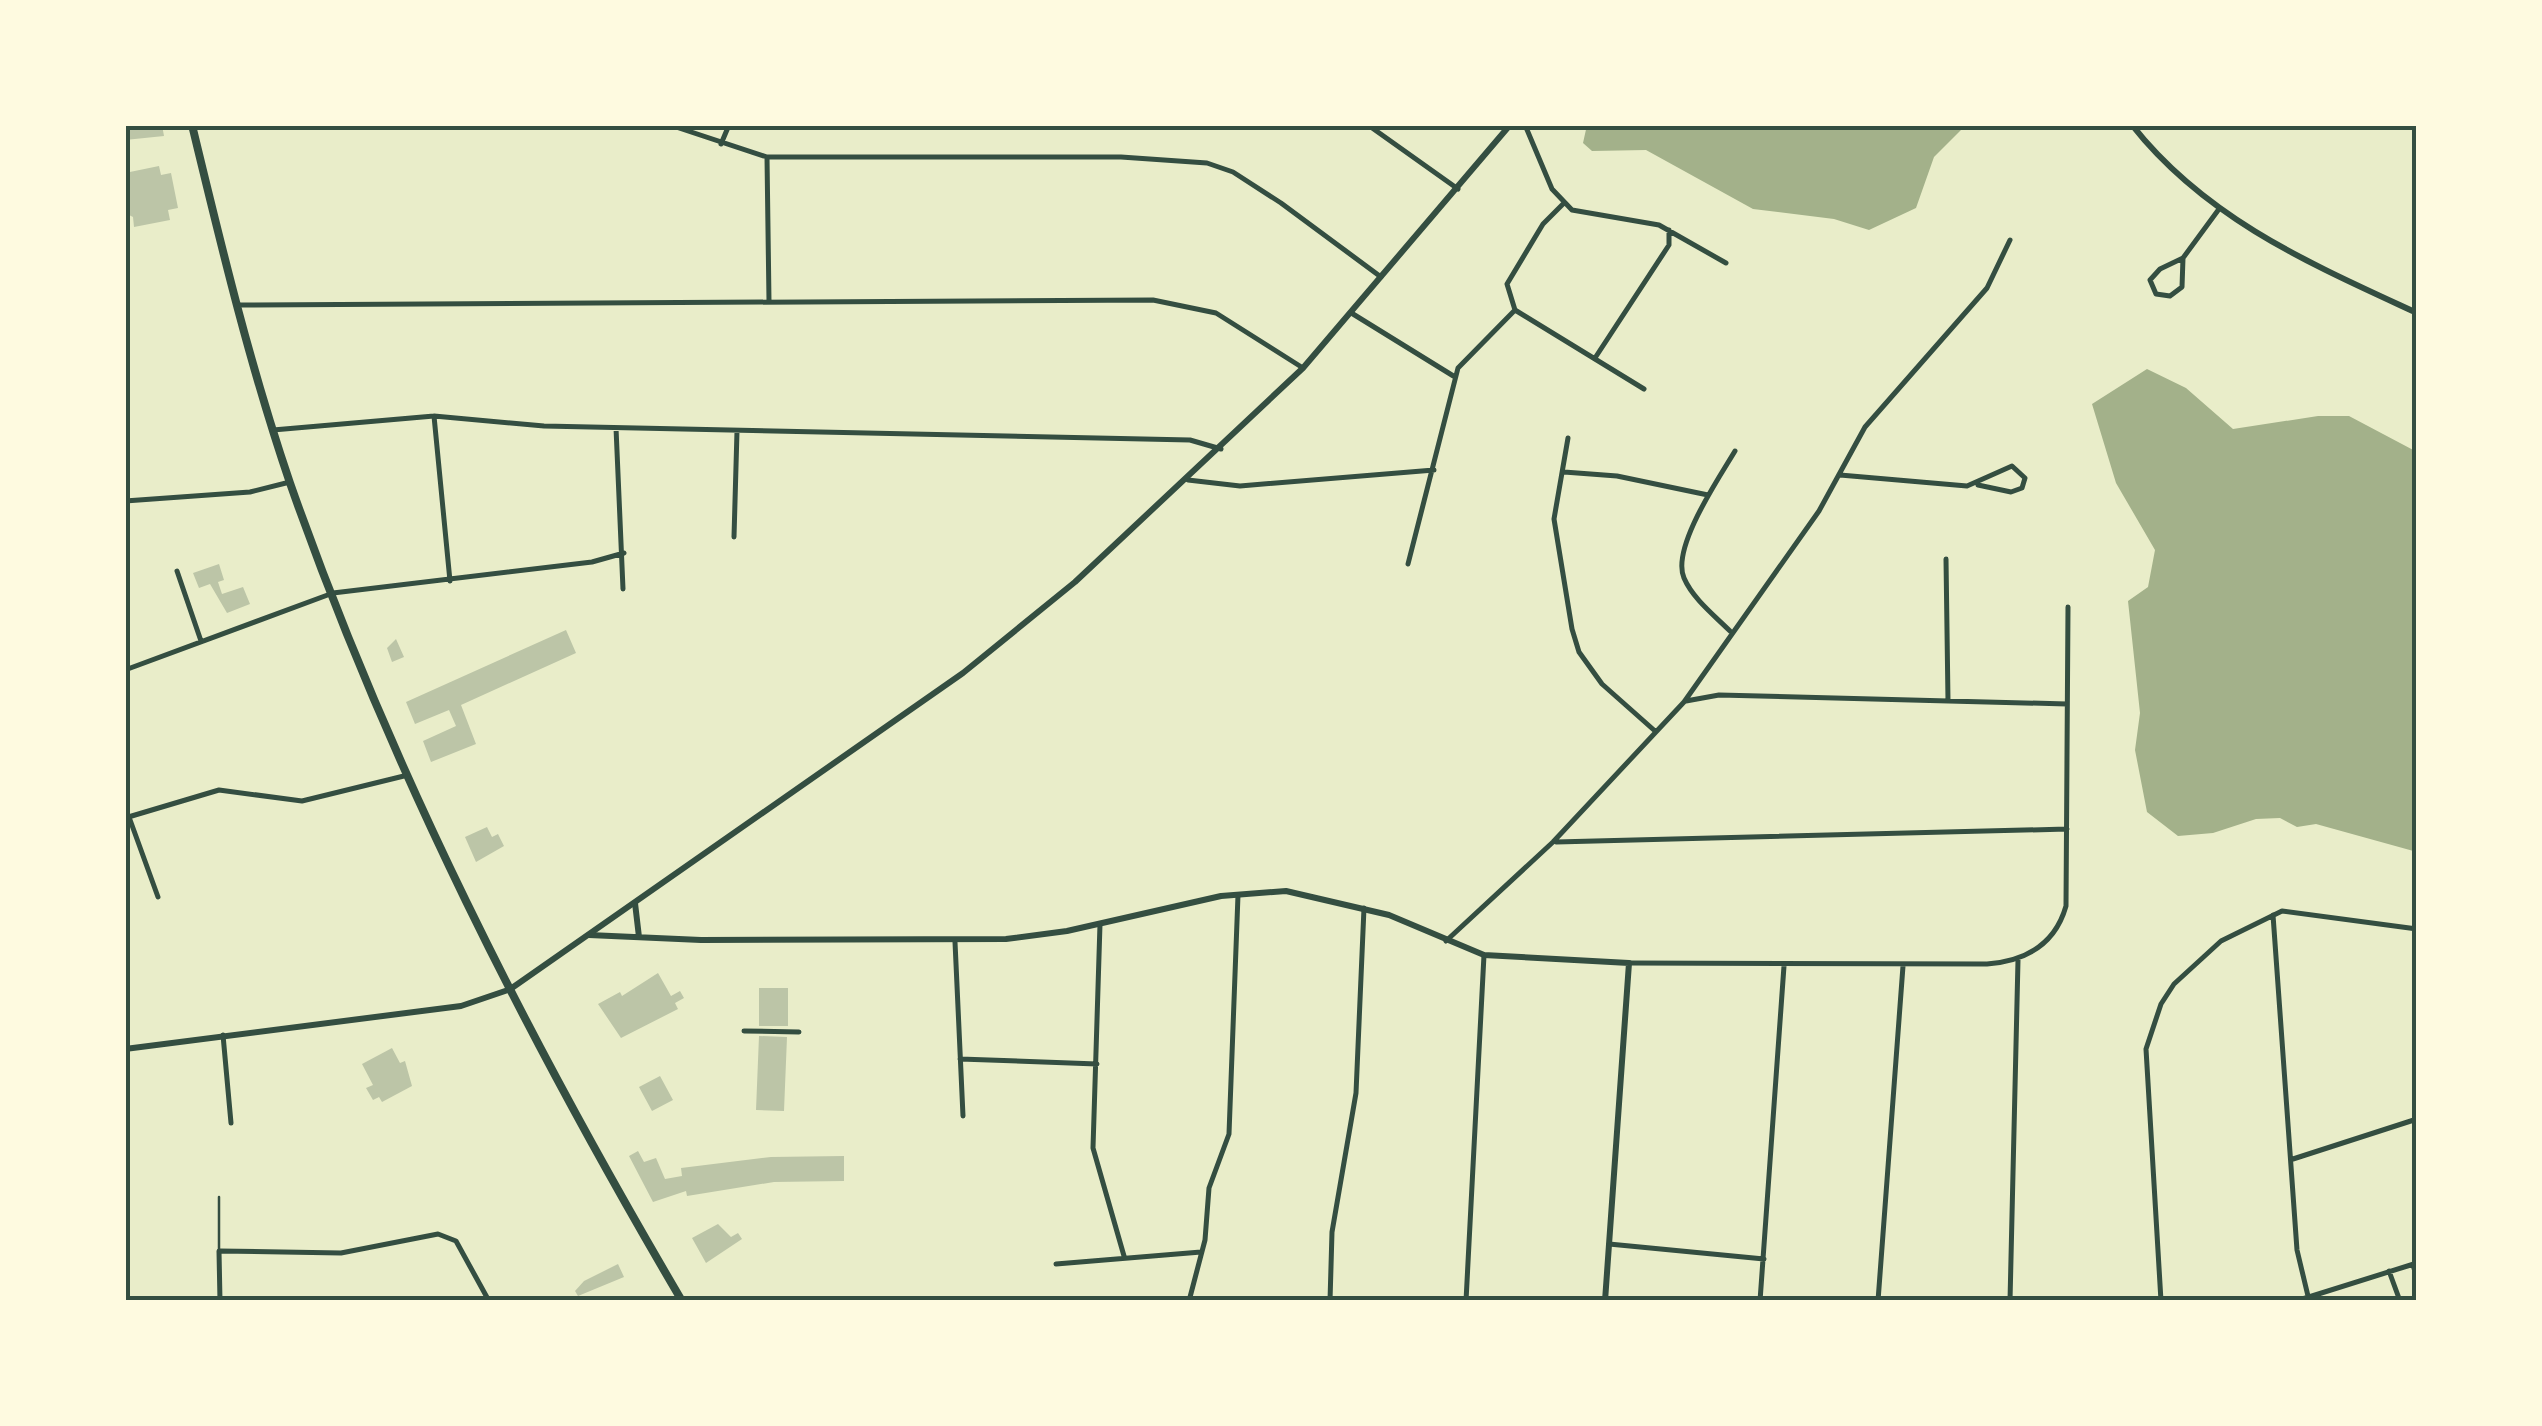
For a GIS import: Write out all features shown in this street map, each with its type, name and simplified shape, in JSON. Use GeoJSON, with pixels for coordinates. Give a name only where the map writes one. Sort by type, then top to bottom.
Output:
{"type":"FeatureCollection","features":[{"type":"Feature","properties":{"kind":"main road"},"geometry":{"type":"LineString","coordinates":[[192,125],[272,430],[333,593],[508,990],[682,1301]]}},
{"type":"Feature","properties":{"kind":"street"},"geometry":{"type":"LineString","coordinates":[[670,125],[767,156],[1140,157],[1207,164],[1233,172],[1281,202],[1383,278]]}},
{"type":"Feature","properties":{"kind":"street"},"geometry":{"type":"LineString","coordinates":[[721,144],[729,125]]}},
{"type":"Feature","properties":{"kind":"street"},"geometry":{"type":"LineString","coordinates":[[1368,125],[1458,189]]}},
{"type":"Feature","properties":{"kind":"street"},"geometry":{"type":"LineString","coordinates":[[125,1049],[461,1006],[508,990],[964,672],[1075,582],[1303,368],[1353,314],[1510,125]]}},
{"type":"Feature","properties":{"kind":"street"},"geometry":{"type":"LineString","coordinates":[[1525,125],[1552,189],[1564,204],[1582,214],[1648,222],[1726,263]]}},
{"type":"Feature","properties":{"kind":"street"},"geometry":{"type":"LineString","coordinates":[[2132,125],[2167,164],[2219,209],[2274,245],[2417,313]]}},
{"type":"Feature","properties":{"kind":"street"},"geometry":{"type":"LineString","coordinates":[[767,156],[770,301]]}},
{"type":"Feature","properties":{"kind":"street"},"geometry":{"type":"LineString","coordinates":[[1564,204],[1544,224],[1507,284],[1516,310],[1644,389]]}},
{"type":"Feature","properties":{"kind":"street"},"geometry":{"type":"LineString","coordinates":[[2183,258],[2182,287],[2170,296],[2156,294],[2150,280],[2153,274],[2183,258],[2219,209]]}},
{"type":"Feature","properties":{"kind":"street"},"geometry":{"type":"LineString","coordinates":[[1595,358],[1669,245],[1669,230]]}},
{"type":"Feature","properties":{"kind":"street"},"geometry":{"type":"LineString","coordinates":[[1446,941],[1552,842],[1684,702],[1840,475],[1876,412],[1993,281],[2010,240]]}},
{"type":"Feature","properties":{"kind":"street"},"geometry":{"type":"LineString","coordinates":[[237,305],[1177,302],[1238,324],[1303,368]]}},
{"type":"Feature","properties":{"kind":"street"},"geometry":{"type":"LineString","coordinates":[[1408,564],[1458,368],[1516,310]]}},
{"type":"Feature","properties":{"kind":"street"},"geometry":{"type":"LineString","coordinates":[[1353,314],[1456,377]]}},
{"type":"Feature","properties":{"kind":"street"},"geometry":{"type":"LineString","coordinates":[[272,430],[434,416],[616,428],[1190,440],[1221,449]]}},
{"type":"Feature","properties":{"kind":"street"},"geometry":{"type":"LineString","coordinates":[[434,416],[450,581]]}},
{"type":"Feature","properties":{"kind":"street"},"geometry":{"type":"LineString","coordinates":[[616,428],[623,589]]}},
{"type":"Feature","properties":{"kind":"street"},"geometry":{"type":"LineString","coordinates":[[734,538],[736,431]]}},
{"type":"Feature","properties":{"kind":"street"},"geometry":{"type":"LineString","coordinates":[[1568,438],[1564,472],[1556,495],[1556,548],[1579,652],[1602,684],[1656,730]]}},
{"type":"Feature","properties":{"kind":"street"},"geometry":{"type":"LineString","coordinates":[[1730,631],[1682,576],[1686,545],[1708,495],[1736,452]]}},
{"type":"Feature","properties":{"kind":"street"},"geometry":{"type":"LineString","coordinates":[[1840,475],[1978,484],[2012,492],[2022,488],[2025,478],[2012,466],[1978,484]]}},
{"type":"Feature","properties":{"kind":"street"},"geometry":{"type":"LineString","coordinates":[[1188,480],[1240,486],[1434,470]]}},
{"type":"Feature","properties":{"kind":"street"},"geometry":{"type":"LineString","coordinates":[[1564,472],[1617,476],[1708,495]]}},
{"type":"Feature","properties":{"kind":"street"},"geometry":{"type":"LineString","coordinates":[[125,502],[250,492],[290,482]]}},
{"type":"Feature","properties":{"kind":"street"},"geometry":{"type":"LineString","coordinates":[[125,670],[333,593],[371,585],[450,581],[519,568],[608,560],[624,553]]}},
{"type":"Feature","properties":{"kind":"street"},"geometry":{"type":"LineString","coordinates":[[1946,559],[1948,701]]}},
{"type":"Feature","properties":{"kind":"street"},"geometry":{"type":"LineString","coordinates":[[176,571],[201,641]]}},
{"type":"Feature","properties":{"kind":"street"},"geometry":{"type":"LineString","coordinates":[[590,935],[955,942],[1048,935],[1238,895],[1286,891],[1423,926],[1446,941],[1484,955],[1629,964],[1784,966],[1903,966],[2018,960],[2045,944],[2064,915],[2068,606]]}},
{"type":"Feature","properties":{"kind":"street"},"geometry":{"type":"LineString","coordinates":[[1684,702],[1719,694],[2067,704]]}},
{"type":"Feature","properties":{"kind":"street"},"geometry":{"type":"LineString","coordinates":[[158,897],[127,817],[219,790],[302,801],[410,774]]}},
{"type":"Feature","properties":{"kind":"street"},"geometry":{"type":"LineString","coordinates":[[1552,842],[2067,829]]}},
{"type":"Feature","properties":{"kind":"street"},"geometry":{"type":"LineString","coordinates":[[1189,1301],[1201,1252],[1209,1188],[1229,1134],[1238,895]]}},
{"type":"Feature","properties":{"kind":"street"},"geometry":{"type":"LineString","coordinates":[[635,903],[639,937]]}},
{"type":"Feature","properties":{"kind":"street"},"geometry":{"type":"LineString","coordinates":[[1330,1301],[1332,1232],[1348,1158],[1356,1093],[1364,908]]}},
{"type":"Feature","properties":{"kind":"street"},"geometry":{"type":"LineString","coordinates":[[2160,1301],[2145,1074],[2151,1028],[2187,968],[2250,924],[2273,915],[2302,911],[2417,929]]}},
{"type":"Feature","properties":{"kind":"street"},"geometry":{"type":"LineString","coordinates":[[2273,915],[2298,1250],[2308,1296]]}},
{"type":"Feature","properties":{"kind":"street"},"geometry":{"type":"LineString","coordinates":[[1100,924],[1093,1148],[1124,1256]]}},
{"type":"Feature","properties":{"kind":"street"},"geometry":{"type":"LineString","coordinates":[[955,942],[964,1116]]}},
{"type":"Feature","properties":{"kind":"street"},"geometry":{"type":"LineString","coordinates":[[1466,1301],[1484,955]]}},
{"type":"Feature","properties":{"kind":"street"},"geometry":{"type":"LineString","coordinates":[[2010,1301],[2018,960]]}},
{"type":"Feature","properties":{"kind":"street"},"geometry":{"type":"LineString","coordinates":[[1604,1301],[1629,964]]}},
{"type":"Feature","properties":{"kind":"street"},"geometry":{"type":"LineString","coordinates":[[1760,1301],[1784,966]]}},
{"type":"Feature","properties":{"kind":"street"},"geometry":{"type":"LineString","coordinates":[[1878,1301],[1903,966]]}},
{"type":"Feature","properties":{"kind":"street"},"geometry":{"type":"LineString","coordinates":[[744,1031],[798,1032]]}},
{"type":"Feature","properties":{"kind":"street"},"geometry":{"type":"LineString","coordinates":[[223,1035],[231,1122]]}},
{"type":"Feature","properties":{"kind":"street"},"geometry":{"type":"LineString","coordinates":[[960,1059],[1097,1064]]}},
{"type":"Feature","properties":{"kind":"street"},"geometry":{"type":"LineString","coordinates":[[2293,1159],[2417,1119]]}},
{"type":"Feature","properties":{"kind":"street"},"geometry":{"type":"LineString","coordinates":[[220,1301],[219,1251],[342,1253],[438,1234],[456,1241],[490,1301]]}},
{"type":"Feature","properties":{"kind":"street"},"geometry":{"type":"LineString","coordinates":[[1610,1244],[1764,1258]]}},
{"type":"Feature","properties":{"kind":"street"},"geometry":{"type":"LineString","coordinates":[[1056,1264],[1201,1252]]}},
{"type":"Feature","properties":{"kind":"street"},"geometry":{"type":"LineString","coordinates":[[2296,1301],[2415,1264],[2417,1278]]}},
{"type":"Feature","properties":{"kind":"street"},"geometry":{"type":"LineString","coordinates":[[2389,1271],[2400,1301]]}},
{"type":"Feature","properties":{"kind":"lane"},"geometry":{"type":"LineString","coordinates":[[219,1197],[219,1251]]}},
{"type":"Feature","properties":{"kind":"shaded area"},"geometry":{"type":"Polygon","coordinates":[[[1587,125],[1966,125],[1934,157],[1916,208],[1869,230],[1834,219],[1753,209],[1646,150],[1592,151],[1583,143],[1587,125]]]}},
{"type":"Feature","properties":{"kind":"shaded area"},"geometry":{"type":"Polygon","coordinates":[[[2147,369],[2186,388],[2233,429],[2318,416],[2349,416],[2417,452],[2417,852],[2316,824],[2297,827],[2280,818],[2256,819],[2213,833],[2178,836],[2147,812],[2135,750],[2140,713],[2128,601],[2148,587],[2155,550],[2116,483],[2092,404],[2147,369]]]}},
{"type":"Feature","properties":{"kind":"building"},"geometry":{"type":"Polygon","coordinates":[[[125,125],[162,125],[164,136],[125,140],[125,125]]]}},
{"type":"Feature","properties":{"kind":"building"},"geometry":{"type":"Polygon","coordinates":[[[159,166],[161,175],[171,173],[178,208],[168,210],[170,220],[134,227],[133,217],[125,213],[125,173],[159,166]]]}},
{"type":"Feature","properties":{"kind":"building"},"geometry":{"type":"Polygon","coordinates":[[[219,564],[224,580],[218,582],[222,594],[243,587],[250,604],[227,613],[210,584],[199,588],[193,573],[219,564]]]}},
{"type":"Feature","properties":{"kind":"building"},"geometry":{"type":"Polygon","coordinates":[[[566,630],[576,653],[461,705],[476,744],[431,762],[423,741],[456,726],[449,710],[415,724],[406,702],[566,630]]]}},
{"type":"Feature","properties":{"kind":"building"},"geometry":{"type":"Polygon","coordinates":[[[396,639],[404,657],[392,662],[387,648],[396,639]]]}},
{"type":"Feature","properties":{"kind":"building"},"geometry":{"type":"Polygon","coordinates":[[[487,827],[492,837],[498,834],[504,846],[476,862],[465,837],[487,827]]]}},
{"type":"Feature","properties":{"kind":"building"},"geometry":{"type":"Polygon","coordinates":[[[658,973],[671,996],[680,991],[684,998],[675,1003],[678,1009],[621,1038],[598,1004],[620,992],[622,996],[658,973]]]}},
{"type":"Feature","properties":{"kind":"building"},"geometry":{"type":"Polygon","coordinates":[[[759,988],[788,988],[788,1026],[759,1026],[759,988]]]}},
{"type":"Feature","properties":{"kind":"building"},"geometry":{"type":"Polygon","coordinates":[[[759,1036],[787,1037],[784,1111],[756,1110],[759,1036]]]}},
{"type":"Feature","properties":{"kind":"building"},"geometry":{"type":"Polygon","coordinates":[[[392,1048],[400,1063],[405,1061],[412,1086],[382,1102],[379,1097],[373,1100],[366,1088],[373,1085],[362,1064],[392,1048]]]}},
{"type":"Feature","properties":{"kind":"building"},"geometry":{"type":"Polygon","coordinates":[[[660,1076],[673,1100],[652,1111],[639,1087],[660,1076]]]}},
{"type":"Feature","properties":{"kind":"building"},"geometry":{"type":"Polygon","coordinates":[[[638,1151],[644,1162],[656,1158],[665,1179],[682,1176],[681,1168],[771,1157],[844,1156],[844,1181],[774,1182],[687,1196],[686,1191],[653,1202],[629,1156],[638,1151]]]}},
{"type":"Feature","properties":{"kind":"building"},"geometry":{"type":"Polygon","coordinates":[[[718,1224],[731,1237],[738,1233],[742,1239],[706,1263],[692,1238],[718,1224]]]}},
{"type":"Feature","properties":{"kind":"building"},"geometry":{"type":"Polygon","coordinates":[[[618,1264],[624,1277],[578,1296],[575,1291],[584,1281],[618,1264]]]}}]}
